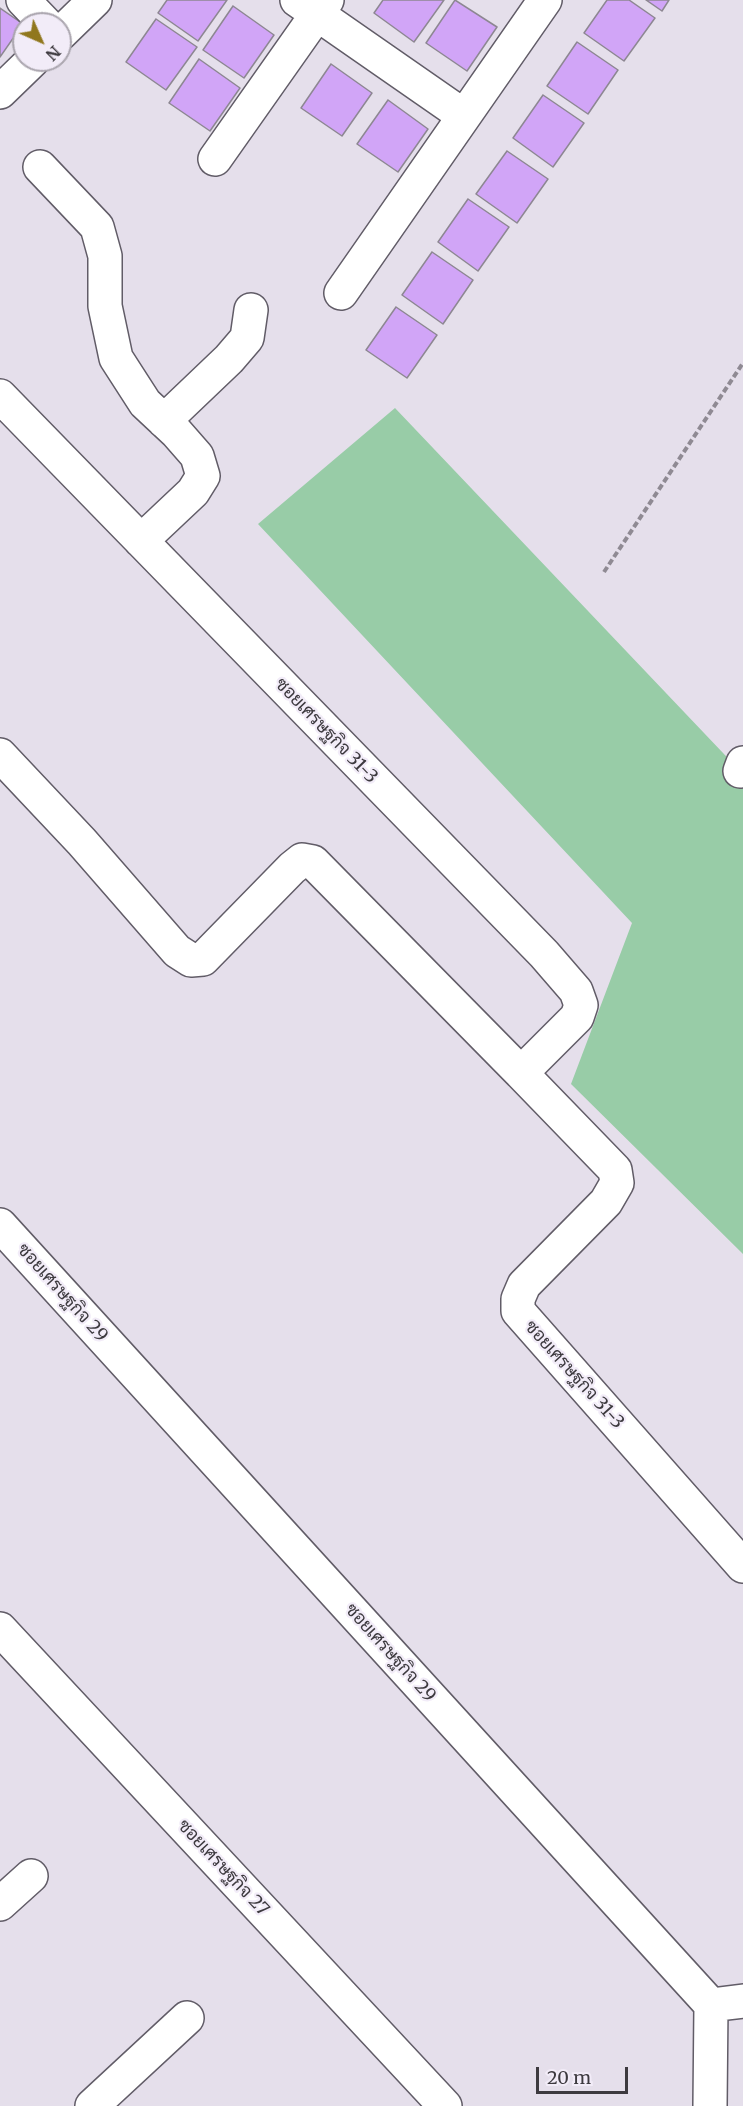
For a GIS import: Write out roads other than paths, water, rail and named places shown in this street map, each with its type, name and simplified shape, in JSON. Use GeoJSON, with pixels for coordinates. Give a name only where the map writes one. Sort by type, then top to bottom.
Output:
{"type":"FeatureCollection","features":[{"type":"Feature","properties":{"kind":"street"},"geometry":{"type":"LineString","coordinates":[[23,0],[34,12]]}},
{"type":"Feature","properties":{"kind":"street"},"geometry":{"type":"LineString","coordinates":[[72,22],[94,0]]}},
{"type":"Feature","properties":{"kind":"street"},"geometry":{"type":"LineString","coordinates":[[341,293],[545,0]]}},
{"type":"Feature","properties":{"kind":"street"},"geometry":{"type":"LineString","coordinates":[[215,159],[314,5],[464,116]]}},
{"type":"Feature","properties":{"kind":"street"},"geometry":{"type":"LineString","coordinates":[[0,92],[21,72]]}},
{"type":"Feature","properties":{"kind":"street"},"geometry":{"type":"LineString","coordinates":[[40,167],[97,227],[105,256],[105,306],[116,358],[145,403],[197,456],[203,476],[193,492],[141,541]]}},
{"type":"Feature","properties":{"kind":"street"},"geometry":{"type":"LineString","coordinates":[[164,421],[230,359],[247,338],[251,310]]}},
{"type":"Feature","properties":{"kind":"street","name":"ซอยเศรษฐกิจ 31-3"},"geometry":{"type":"LineString","coordinates":[[0,396],[544,954],[576,992],[581,1005],[577,1017],[521,1073]]}},
{"type":"Feature","properties":{"kind":"street","name":"ซอยเศรษฐกิจ 31-3"},"geometry":{"type":"LineString","coordinates":[[0,755],[82,842],[177,951],[191,960],[203,959],[292,868],[302,860],[313,862],[615,1170],[617,1183],[606,1202],[524,1285],[518,1299],[518,1311],[743,1566]]}},
{"type":"Feature","properties":{"kind":"street","name":"ซอยเศรษฐกิจ 29"},"geometry":{"type":"LineString","coordinates":[[0,1225],[727,2003],[710,2106]]}},
{"type":"Feature","properties":{"kind":"street","name":"ซอยเศรษฐกิจ 27"},"geometry":{"type":"LineString","coordinates":[[0,1629],[445,2106]]}},
{"type":"Feature","properties":{"kind":"street"},"geometry":{"type":"LineString","coordinates":[[0,1904],[31,1876]]}},
{"type":"Feature","properties":{"kind":"street"},"geometry":{"type":"LineString","coordinates":[[92,2106],[186,2018]]}}]}
